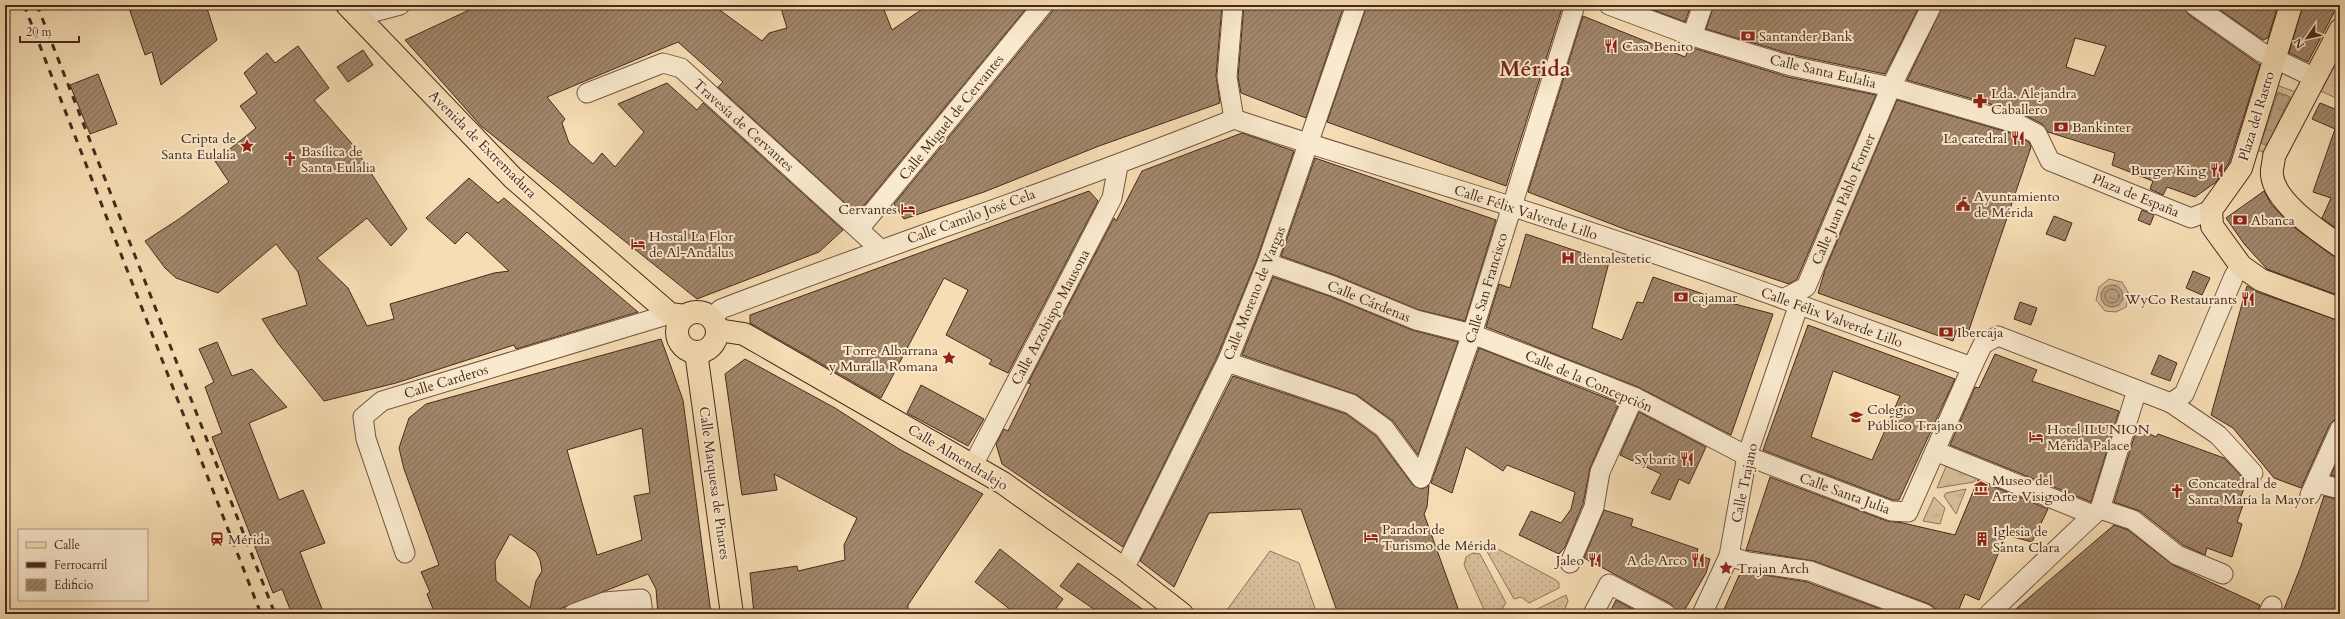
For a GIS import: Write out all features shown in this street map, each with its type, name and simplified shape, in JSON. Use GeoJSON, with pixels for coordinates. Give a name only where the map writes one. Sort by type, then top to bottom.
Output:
{"type":"FeatureCollection","features":[{"type":"Feature","properties":{"kind":"main road"},"geometry":{"type":"LineString","coordinates":[[2274,59],[2290,5]]}},
{"type":"Feature","properties":{"kind":"main road","name":"Avenida de Extremadura"},"geometry":{"type":"LineString","coordinates":[[352,10],[513,178],[677,315]]}},
{"type":"Feature","properties":{"kind":"main road"},"geometry":{"type":"LineString","coordinates":[[2318,73],[2340,30]]}},
{"type":"Feature","properties":{"kind":"main road","name":"Plaza del Rastro"},"geometry":{"type":"LineString","coordinates":[[2207,211],[2241,168],[2274,59]]}},
{"type":"Feature","properties":{"kind":"main road","name":"Plaza del Rastro"},"geometry":{"type":"LineString","coordinates":[[2318,73],[2274,156],[2272,175],[2279,193],[2309,225],[2340,246]]}},
{"type":"Feature","properties":{"kind":"main road"},"geometry":{"type":"LineString","coordinates":[[2207,211],[2212,226],[2241,266],[2261,280],[2340,309]]}},
{"type":"Feature","properties":{"kind":"main road"},"geometry":{"type":"LineString","coordinates":[[692,312],[703,312],[715,324],[715,342],[707,350],[696,352],[684,347],[678,338],[677,315],[692,312]]}},
{"type":"Feature","properties":{"kind":"main road","name":"Calle Almendralejo"},"geometry":{"type":"LineString","coordinates":[[715,324],[744,334],[1003,483],[1124,569],[1182,614]]}},
{"type":"Feature","properties":{"kind":"main road","name":"Calle Marquesa de Pinares"},"geometry":{"type":"LineString","coordinates":[[696,352],[732,614]]}},
{"type":"Feature","properties":{"kind":"street"},"geometry":{"type":"LineString","coordinates":[[352,10],[400,5]]}},
{"type":"Feature","properties":{"kind":"street","name":"Calle Miguel de Cervantes"},"geometry":{"type":"LineString","coordinates":[[859,229],[1043,5]]}},
{"type":"Feature","properties":{"kind":"street"},"geometry":{"type":"LineString","coordinates":[[1233,5],[1227,78],[1234,119]]}},
{"type":"Feature","properties":{"kind":"street","name":"Calle Moreno de Vargas"},"geometry":{"type":"LineString","coordinates":[[1124,569],[1227,362],[1267,263],[1309,145],[1356,5]]}},
{"type":"Feature","properties":{"kind":"street","name":"Calle San Francisco"},"geometry":{"type":"LineString","coordinates":[[1227,362],[1351,404],[1384,428],[1421,478],[1472,334],[1575,5]]}},
{"type":"Feature","properties":{"kind":"street","name":"Calle Santa Eulalia"},"geometry":{"type":"LineString","coordinates":[[1609,5],[1692,36],[1791,66],[1891,87],[2018,124],[2038,134]]}},
{"type":"Feature","properties":{"kind":"street"},"geometry":{"type":"LineString","coordinates":[[1692,36],[1703,5]]}},
{"type":"Feature","properties":{"kind":"street","name":"Calle Juan Pablo Forner"},"geometry":{"type":"LineString","coordinates":[[1791,302],[1806,287],[1891,87],[1932,5]]}},
{"type":"Feature","properties":{"kind":"street"},"geometry":{"type":"LineString","coordinates":[[2194,5],[2274,59]]}},
{"type":"Feature","properties":{"kind":"street","name":"Plaza del Rastro"},"geometry":{"type":"LineString","coordinates":[[2274,59],[2318,73]]}},
{"type":"Feature","properties":{"kind":"street","name":"Travesía de Cervantes"},"geometry":{"type":"LineString","coordinates":[[587,93],[663,64],[681,68],[880,249]]}},
{"type":"Feature","properties":{"kind":"street","name":"Calle Félix Valverde Lillo"},"geometry":{"type":"LineString","coordinates":[[1234,119],[1309,145],[1511,206],[1791,302],[1972,367]]}},
{"type":"Feature","properties":{"kind":"street","name":"Calle Camilo José Cela"},"geometry":{"type":"LineString","coordinates":[[715,324],[721,308],[880,249],[1118,166],[1234,119]]}},
{"type":"Feature","properties":{"kind":"street","name":"Plaza de España"},"geometry":{"type":"LineString","coordinates":[[2038,134],[2050,161],[2191,218],[2207,211]]}},
{"type":"Feature","properties":{"kind":"street","name":"Calle Arzobispo Mausona"},"geometry":{"type":"LineString","coordinates":[[973,465],[1112,198],[1118,166]]}},
{"type":"Feature","properties":{"kind":"street","name":"Calle Cárdenas"},"geometry":{"type":"LineString","coordinates":[[1267,263],[1333,286],[1416,320],[1472,334]]}},
{"type":"Feature","properties":{"kind":"street"},"geometry":{"type":"LineString","coordinates":[[2170,403],[2184,394],[2234,276],[2241,266]]}},
{"type":"Feature","properties":{"kind":"street","name":"Calle Trajano"},"geometry":{"type":"LineString","coordinates":[[1702,614],[1729,556],[1747,456],[1791,302]]}},
{"type":"Feature","properties":{"kind":"street","name":"Calle Carderos"},"geometry":{"type":"LineString","coordinates":[[405,553],[366,439],[363,417],[382,401],[677,315]]}},
{"type":"Feature","properties":{"kind":"street","name":"Calle de la Concepción"},"geometry":{"type":"LineString","coordinates":[[1472,334],[1634,397],[1747,456]]}},
{"type":"Feature","properties":{"kind":"street"},"geometry":{"type":"LineString","coordinates":[[1972,367],[1983,344],[1998,336],[2005,338],[2170,403],[2218,435],[2253,473]]}},
{"type":"Feature","properties":{"kind":"street","name":"Calle Santa Julia"},"geometry":{"type":"LineString","coordinates":[[1747,456],[1891,511],[1908,512],[1972,367]]}},
{"type":"Feature","properties":{"kind":"street"},"geometry":{"type":"LineString","coordinates":[[1989,614],[2097,512],[2137,390]]}},
{"type":"Feature","properties":{"kind":"street"},"geometry":{"type":"LineString","coordinates":[[1570,563],[1594,507],[1600,472],[1634,397]]}},
{"type":"Feature","properties":{"kind":"street"},"geometry":{"type":"LineString","coordinates":[[2340,429],[2314,489],[2340,489]]}},
{"type":"Feature","properties":{"kind":"street"},"geometry":{"type":"LineString","coordinates":[[1934,451],[2097,512],[2133,520],[2177,555],[2223,574]]}},
{"type":"Feature","properties":{"kind":"street"},"geometry":{"type":"LineString","coordinates":[[1729,556],[1748,562],[1810,571],[1925,614]]}},
{"type":"Feature","properties":{"kind":"street"},"geometry":{"type":"LineString","coordinates":[[1593,614],[1609,584],[1666,614]]}},
{"type":"Feature","properties":{"kind":"street"},"geometry":{"type":"LineString","coordinates":[[574,614],[605,602],[642,600],[643,614]]}},
{"type":"Feature","properties":{"kind":"green space"},"geometry":{"type":"Polygon","coordinates":[[[2340,56],[2340,100],[2321,91],[2340,56]]]}},
{"type":"Feature","properties":{"kind":"green space"},"geometry":{"type":"Polygon","coordinates":[[[2276,85],[2296,92],[2266,153],[2257,150],[2276,85]],[[2278,93],[2267,146],[2289,97],[2278,93]]]}},
{"type":"Feature","properties":{"kind":"green space"},"geometry":{"type":"Polygon","coordinates":[[[2109,279],[2122,282],[2129,294],[2126,307],[2116,312],[2105,311],[2096,300],[2099,287],[2109,279]],[[2115,285],[2105,287],[2101,294],[2104,304],[2111,307],[2123,300],[2121,290],[2115,285]]]}},
{"type":"Feature","properties":{"kind":"green space"},"geometry":{"type":"Polygon","coordinates":[[[1947,464],[1977,478],[1974,482],[1937,488],[1947,464]]]}},
{"type":"Feature","properties":{"kind":"green space"},"geometry":{"type":"Polygon","coordinates":[[[1966,489],[1956,514],[1944,496],[1946,493],[1966,489]]]}},
{"type":"Feature","properties":{"kind":"green space"},"geometry":{"type":"Polygon","coordinates":[[[1934,497],[1945,508],[1940,524],[1923,521],[1934,497]]]}},
{"type":"Feature","properties":{"kind":"green space"},"geometry":{"type":"Polygon","coordinates":[[[1487,543],[1556,580],[1559,583],[1559,588],[1529,603],[1521,597],[1514,599],[1485,548],[1487,543]]]}},
{"type":"Feature","properties":{"kind":"green space"},"geometry":{"type":"Polygon","coordinates":[[[1270,551],[1299,563],[1317,614],[1224,614],[1270,551]]]}},
{"type":"Feature","properties":{"kind":"green space"},"geometry":{"type":"Polygon","coordinates":[[[1473,553],[1480,554],[1506,603],[1502,609],[1502,614],[1486,614],[1464,565],[1466,557],[1473,553]]]}},
{"type":"Feature","properties":{"kind":"green space"},"geometry":{"type":"Polygon","coordinates":[[[1566,595],[1568,601],[1563,614],[1534,614],[1533,611],[1566,595]]]}},
{"type":"Feature","properties":{"kind":"water"},"geometry":{"type":"Polygon","coordinates":[[[2278,92],[2290,97],[2267,146],[2261,143],[2278,92]]]}},
{"type":"Feature","properties":{"kind":"water"},"geometry":{"type":"Polygon","coordinates":[[[2112,285],[2120,288],[2123,296],[2120,304],[2112,307],[2104,304],[2101,296],[2104,288],[2112,285]]]}},
{"type":"Feature","properties":{"kind":"building"},"geometry":{"type":"Polygon","coordinates":[[[128,5],[206,5],[217,40],[161,85],[152,52],[145,55],[128,5]]]}},
{"type":"Feature","properties":{"kind":"building"},"geometry":{"type":"Polygon","coordinates":[[[480,5],[713,5],[762,41],[769,33],[787,28],[780,5],[882,5],[892,30],[928,5],[1029,5],[857,214],[718,87],[723,82],[678,42],[547,97],[565,119],[562,123],[569,143],[593,164],[602,153],[615,167],[644,132],[618,104],[667,83],[697,110],[703,103],[843,230],[819,252],[697,299],[481,126],[405,40],[480,5]]]}},
{"type":"Feature","properties":{"kind":"building"},"geometry":{"type":"Polygon","coordinates":[[[1054,5],[1222,5],[1216,76],[1220,103],[1099,146],[984,192],[904,219],[894,204],[1052,12],[1054,5]]]}},
{"type":"Feature","properties":{"kind":"building"},"geometry":{"type":"Polygon","coordinates":[[[1244,5],[1344,5],[1306,118],[1241,93],[1238,77],[1244,5]]]}},
{"type":"Feature","properties":{"kind":"building"},"geometry":{"type":"Polygon","coordinates":[[[1367,5],[1563,5],[1506,186],[1327,122],[1367,5]]]}},
{"type":"Feature","properties":{"kind":"building"},"geometry":{"type":"Polygon","coordinates":[[[1640,5],[1691,5],[1685,22],[1640,5]]]}},
{"type":"Feature","properties":{"kind":"building"},"geometry":{"type":"Polygon","coordinates":[[[1714,5],[1920,5],[1885,74],[1794,55],[1706,29],[1714,5]]]}},
{"type":"Feature","properties":{"kind":"building"},"geometry":{"type":"Polygon","coordinates":[[[1943,5],[2183,5],[2188,14],[2260,65],[2229,163],[2216,182],[2195,197],[2167,187],[2163,195],[2150,189],[2153,181],[2112,165],[2115,153],[2048,132],[2042,124],[2021,113],[1907,80],[1943,5]],[[2075,38],[2066,67],[2094,76],[2106,46],[2075,38]]]}},
{"type":"Feature","properties":{"kind":"building"},"geometry":{"type":"Polygon","coordinates":[[[2213,5],[2278,5],[2268,38],[2263,40],[2213,5]]]}},
{"type":"Feature","properties":{"kind":"building"},"geometry":{"type":"Polygon","coordinates":[[[2303,5],[2338,5],[2308,62],[2289,53],[2303,5]]]}},
{"type":"Feature","properties":{"kind":"building"},"geometry":{"type":"Polygon","coordinates":[[[1583,16],[1685,57],[1690,47],[1788,77],[1876,95],[1797,279],[1789,284],[1627,230],[1528,192],[1583,16]]]}},
{"type":"Feature","properties":{"kind":"building"},"geometry":{"type":"Polygon","coordinates":[[[298,46],[329,88],[314,100],[353,145],[407,229],[391,246],[367,218],[317,258],[348,288],[367,326],[394,319],[390,304],[494,273],[509,271],[467,232],[455,244],[426,218],[469,178],[498,203],[504,198],[638,312],[516,349],[514,345],[396,383],[324,401],[277,342],[262,319],[307,305],[298,272],[276,244],[218,293],[176,278],[165,268],[145,241],[179,219],[229,182],[215,161],[256,128],[240,106],[257,93],[244,73],[267,53],[275,63],[298,46]]]}},
{"type":"Feature","properties":{"kind":"building"},"geometry":{"type":"Polygon","coordinates":[[[363,50],[373,65],[348,82],[337,67],[363,50]]]}},
{"type":"Feature","properties":{"kind":"building"},"geometry":{"type":"Polygon","coordinates":[[[98,74],[117,124],[90,134],[70,85],[98,74]]]}},
{"type":"Feature","properties":{"kind":"building"},"geometry":{"type":"Polygon","coordinates":[[[1897,100],[2014,134],[2029,142],[2031,147],[1969,330],[1958,326],[1953,341],[1818,293],[1825,270],[1897,100]]]}},
{"type":"Feature","properties":{"kind":"building"},"geometry":{"type":"Polygon","coordinates":[[[2320,103],[2340,111],[2340,231],[2322,218],[2331,198],[2313,192],[2335,129],[2312,119],[2320,103]]]}},
{"type":"Feature","properties":{"kind":"building"},"geometry":{"type":"Polygon","coordinates":[[[1242,133],[1294,151],[1257,259],[1217,357],[1123,547],[1002,464],[996,444],[1004,429],[1008,431],[1031,384],[1028,383],[1114,218],[1116,221],[1142,171],[1242,133]]]}},
{"type":"Feature","properties":{"kind":"building"},"geometry":{"type":"Polygon","coordinates":[[[1315,158],[1496,220],[1465,321],[1419,310],[1337,276],[1281,256],[1315,158]]]}},
{"type":"Feature","properties":{"kind":"building"},"geometry":{"type":"Polygon","coordinates":[[[1089,191],[1098,201],[1008,373],[989,364],[992,360],[946,335],[968,290],[944,278],[881,398],[750,323],[750,315],[1089,191]]]}},
{"type":"Feature","properties":{"kind":"building"},"geometry":{"type":"Polygon","coordinates":[[[2264,191],[2271,204],[2291,225],[2333,256],[2340,258],[2340,296],[2267,269],[2245,245],[2226,218],[2264,191]]]}},
{"type":"Feature","properties":{"kind":"building"},"geometry":{"type":"Polygon","coordinates":[[[2142,210],[2154,215],[2150,225],[2138,220],[2142,210]]]}},
{"type":"Feature","properties":{"kind":"building"},"geometry":{"type":"Polygon","coordinates":[[[2054,216],[2072,223],[2065,241],[2046,234],[2054,216]]]}},
{"type":"Feature","properties":{"kind":"building"},"geometry":{"type":"Polygon","coordinates":[[[1526,234],[1609,262],[1592,328],[1622,340],[1637,302],[1643,303],[1653,277],[1727,302],[1773,314],[1731,435],[1638,387],[1486,327],[1499,284],[1510,288],[1526,234]]]}},
{"type":"Feature","properties":{"kind":"building"},"geometry":{"type":"Polygon","coordinates":[[[2193,271],[2210,278],[2202,295],[2186,288],[2193,271]]]}},
{"type":"Feature","properties":{"kind":"building"},"geometry":{"type":"Polygon","coordinates":[[[1273,277],[1329,296],[1412,330],[1458,342],[1418,455],[1393,421],[1357,395],[1242,355],[1273,277]]]}},
{"type":"Feature","properties":{"kind":"building"},"geometry":{"type":"Polygon","coordinates":[[[2247,286],[2257,292],[2340,321],[2340,418],[2334,420],[2330,424],[2301,488],[2274,478],[2233,428],[2211,415],[2247,286]]]}},
{"type":"Feature","properties":{"kind":"building"},"geometry":{"type":"Polygon","coordinates":[[[2020,302],[2037,308],[2031,325],[2014,319],[2020,302]]]}},
{"type":"Feature","properties":{"kind":"building","name":"Colegio Público Trajano"},"geometry":{"type":"Polygon","coordinates":[[[1808,325],[1955,379],[1899,500],[1893,500],[1763,450],[1808,325]],[[1833,371],[1811,437],[1872,460],[1900,396],[1833,371]]]}},
{"type":"Feature","properties":{"kind":"building"},"geometry":{"type":"Polygon","coordinates":[[[661,339],[683,400],[711,614],[658,614],[656,589],[648,574],[547,614],[435,614],[427,594],[430,592],[421,572],[439,565],[404,469],[399,448],[409,418],[426,404],[661,339]],[[642,428],[567,450],[597,555],[642,540],[634,496],[650,493],[642,428]],[[510,534],[495,561],[496,581],[530,608],[536,581],[542,571],[540,560],[536,552],[510,534]]]}},
{"type":"Feature","properties":{"kind":"building"},"geometry":{"type":"Polygon","coordinates":[[[217,342],[232,376],[252,369],[287,407],[249,423],[279,500],[303,490],[325,543],[300,552],[324,614],[292,614],[282,589],[273,593],[212,437],[222,433],[205,387],[214,382],[199,349],[217,342]]]}},
{"type":"Feature","properties":{"kind":"building"},"geometry":{"type":"Polygon","coordinates":[[[1479,348],[1619,403],[1590,468],[1583,504],[1565,547],[1559,554],[1519,535],[1531,511],[1561,523],[1571,509],[1575,492],[1507,465],[1503,471],[1466,447],[1452,493],[1431,483],[1479,348]]]}},
{"type":"Feature","properties":{"kind":"building","name":"Hotel ILUNION Mérida Palace"},"geometry":{"type":"Polygon","coordinates":[[[1995,354],[2037,370],[2032,381],[2119,411],[2091,502],[1950,445],[1975,387],[1979,388],[1995,354]]]}},
{"type":"Feature","properties":{"kind":"building"},"geometry":{"type":"Polygon","coordinates":[[[2159,355],[2177,363],[2170,381],[2151,374],[2159,355]]]}},
{"type":"Feature","properties":{"kind":"building"},"geometry":{"type":"Polygon","coordinates":[[[745,359],[835,408],[899,449],[983,494],[908,605],[908,614],[754,614],[750,573],[797,566],[798,571],[845,560],[844,545],[857,518],[774,474],[777,490],[742,495],[725,374],[745,359]]]}},
{"type":"Feature","properties":{"kind":"building","name":"Parador de Turismo de Mérida"},"geometry":{"type":"Polygon","coordinates":[[[1233,376],[1346,414],[1376,436],[1413,485],[1422,489],[1429,485],[1427,507],[1424,514],[1460,614],[1338,614],[1301,509],[1209,513],[1174,587],[1140,561],[1233,376]]]}},
{"type":"Feature","properties":{"kind":"building"},"geometry":{"type":"Polygon","coordinates":[[[921,385],[984,419],[968,446],[907,413],[921,385]]]}},
{"type":"Feature","properties":{"kind":"building"},"geometry":{"type":"Polygon","coordinates":[[[1639,412],[1706,447],[1689,484],[1679,479],[1670,500],[1651,493],[1661,474],[1620,455],[1639,412]]]}},
{"type":"Feature","properties":{"kind":"building","name":"Concatedral de Santa María la Mayor"},"geometry":{"type":"Polygon","coordinates":[[[2137,428],[2156,437],[2158,434],[2224,458],[2247,482],[2238,503],[2243,505],[2237,522],[2242,524],[2232,557],[2207,548],[2205,555],[2183,545],[2140,511],[2114,502],[2137,428]]]}},
{"type":"Feature","properties":{"kind":"building"},"geometry":{"type":"Polygon","coordinates":[[[2340,456],[2340,478],[2331,475],[2340,456]]]}},
{"type":"Feature","properties":{"kind":"building"},"geometry":{"type":"Polygon","coordinates":[[[1770,477],[1887,521],[1903,523],[1955,535],[1978,480],[2048,509],[2032,542],[2006,535],[1979,600],[1965,594],[1957,614],[1936,614],[1934,607],[1929,604],[1814,561],[1746,550],[1770,477]]]}},
{"type":"Feature","properties":{"kind":"building"},"geometry":{"type":"Polygon","coordinates":[[[2324,496],[2340,500],[2340,614],[2282,614],[2301,566],[2324,496]]]}},
{"type":"Feature","properties":{"kind":"building"},"geometry":{"type":"Polygon","coordinates":[[[1604,510],[1633,519],[1631,526],[1698,549],[1696,555],[1710,559],[1706,573],[1684,611],[1677,613],[1671,604],[1584,558],[1604,510]]]}},
{"type":"Feature","properties":{"kind":"building"},"geometry":{"type":"Polygon","coordinates":[[[2114,525],[2128,530],[2173,565],[2260,605],[2257,614],[2010,614],[2114,525]]]}},
{"type":"Feature","properties":{"kind":"building"},"geometry":{"type":"Polygon","coordinates":[[[1000,549],[1063,599],[1052,614],[1016,614],[975,582],[1000,549]]]}},
{"type":"Feature","properties":{"kind":"building"},"geometry":{"type":"Polygon","coordinates":[[[1078,563],[1149,614],[1101,614],[1060,586],[1078,563]]]}},
{"type":"Feature","properties":{"kind":"building"},"geometry":{"type":"Polygon","coordinates":[[[1741,571],[1807,582],[1894,614],[1795,614],[1782,610],[1780,614],[1722,614],[1741,571]]]}},
{"type":"Feature","properties":{"kind":"building"},"geometry":{"type":"Polygon","coordinates":[[[1616,600],[1642,614],[1609,614],[1616,600]]]}},
{"type":"Feature","properties":{"kind":"railway"},"geometry":{"type":"LineString","coordinates":[[24,5],[261,614]]}},
{"type":"Feature","properties":{"kind":"railway"},"geometry":{"type":"LineString","coordinates":[[37,5],[275,614]]}},
{"type":"Feature","properties":{"kind":"place","name":"Santander Bank"},"geometry":{"type":"Point","coordinates":[1748,36]}},
{"type":"Feature","properties":{"kind":"place","name":"Casa Benito"},"geometry":{"type":"Point","coordinates":[1611,46]}},
{"type":"Feature","properties":{"kind":"place","name":"Lda. Alejandra Caballero"},"geometry":{"type":"Point","coordinates":[1980,101]}},
{"type":"Feature","properties":{"kind":"place","name":"Bankinter"},"geometry":{"type":"Point","coordinates":[2061,127]}},
{"type":"Feature","properties":{"kind":"place","name":"La catedral"},"geometry":{"type":"Point","coordinates":[2018,138]}},
{"type":"Feature","properties":{"kind":"place","name":"Cripta de Santa Eulalia"},"geometry":{"type":"Point","coordinates":[247,146]}},
{"type":"Feature","properties":{"kind":"place","name":"Basílica de Santa Eulalia"},"geometry":{"type":"Point","coordinates":[290,159]}},
{"type":"Feature","properties":{"kind":"place","name":"Burger King"},"geometry":{"type":"Point","coordinates":[2217,170]}},
{"type":"Feature","properties":{"kind":"place","name":"Ayuntamiento de Mérida"},"geometry":{"type":"Point","coordinates":[1963,204]}},
{"type":"Feature","properties":{"kind":"place","name":"Cervantes"},"geometry":{"type":"Point","coordinates":[908,209]}},
{"type":"Feature","properties":{"kind":"place","name":"Abanca"},"geometry":{"type":"Point","coordinates":[2240,220]}},
{"type":"Feature","properties":{"kind":"place","name":"Hostal La Flor de Al-Andalus"},"geometry":{"type":"Point","coordinates":[638,244]}},
{"type":"Feature","properties":{"kind":"place","name":"dentalestetic"},"geometry":{"type":"Point","coordinates":[1568,258]}},
{"type":"Feature","properties":{"kind":"place","name":"cajamar"},"geometry":{"type":"Point","coordinates":[1681,297]}},
{"type":"Feature","properties":{"kind":"place","name":"WyCo Restaurants"},"geometry":{"type":"Point","coordinates":[2248,299]}},
{"type":"Feature","properties":{"kind":"place","name":"Ibercaja"},"geometry":{"type":"Point","coordinates":[1946,332]}},
{"type":"Feature","properties":{"kind":"place","name":"Torre Albarrana y Muralla Romana"},"geometry":{"type":"Point","coordinates":[949,358]}},
{"type":"Feature","properties":{"kind":"place","name":"Colegio Público Trajano"},"geometry":{"type":"Point","coordinates":[1856,417]}},
{"type":"Feature","properties":{"kind":"place","name":"Hotel ILUNION Mérida Palace"},"geometry":{"type":"Point","coordinates":[2036,437]}},
{"type":"Feature","properties":{"kind":"place","name":"Sybarit"},"geometry":{"type":"Point","coordinates":[1687,459]}},
{"type":"Feature","properties":{"kind":"place","name":"Museo del Arte Visigodo"},"geometry":{"type":"Point","coordinates":[1981,488]}},
{"type":"Feature","properties":{"kind":"place","name":"Concatedral de Santa María la Mayor"},"geometry":{"type":"Point","coordinates":[2177,491]}},
{"type":"Feature","properties":{"kind":"place","name":"Parador de Turismo de Mérida"},"geometry":{"type":"Point","coordinates":[1371,537]}},
{"type":"Feature","properties":{"kind":"place","name":"Mérida"},"geometry":{"type":"Point","coordinates":[217,539]}},
{"type":"Feature","properties":{"kind":"place","name":"Iglesia de Santa Clara"},"geometry":{"type":"Point","coordinates":[1982,539]}},
{"type":"Feature","properties":{"kind":"place","name":"Jaleo"},"geometry":{"type":"Point","coordinates":[1595,560]}},
{"type":"Feature","properties":{"kind":"place","name":"A de Arco"},"geometry":{"type":"Point","coordinates":[1698,560]}},
{"type":"Feature","properties":{"kind":"place","name":"Trajan Arch"},"geometry":{"type":"Point","coordinates":[1726,568]}},
{"type":"Feature","properties":{"kind":"district","name":"Mérida"},"geometry":{"type":"Point","coordinates":[1535,68]}}]}
